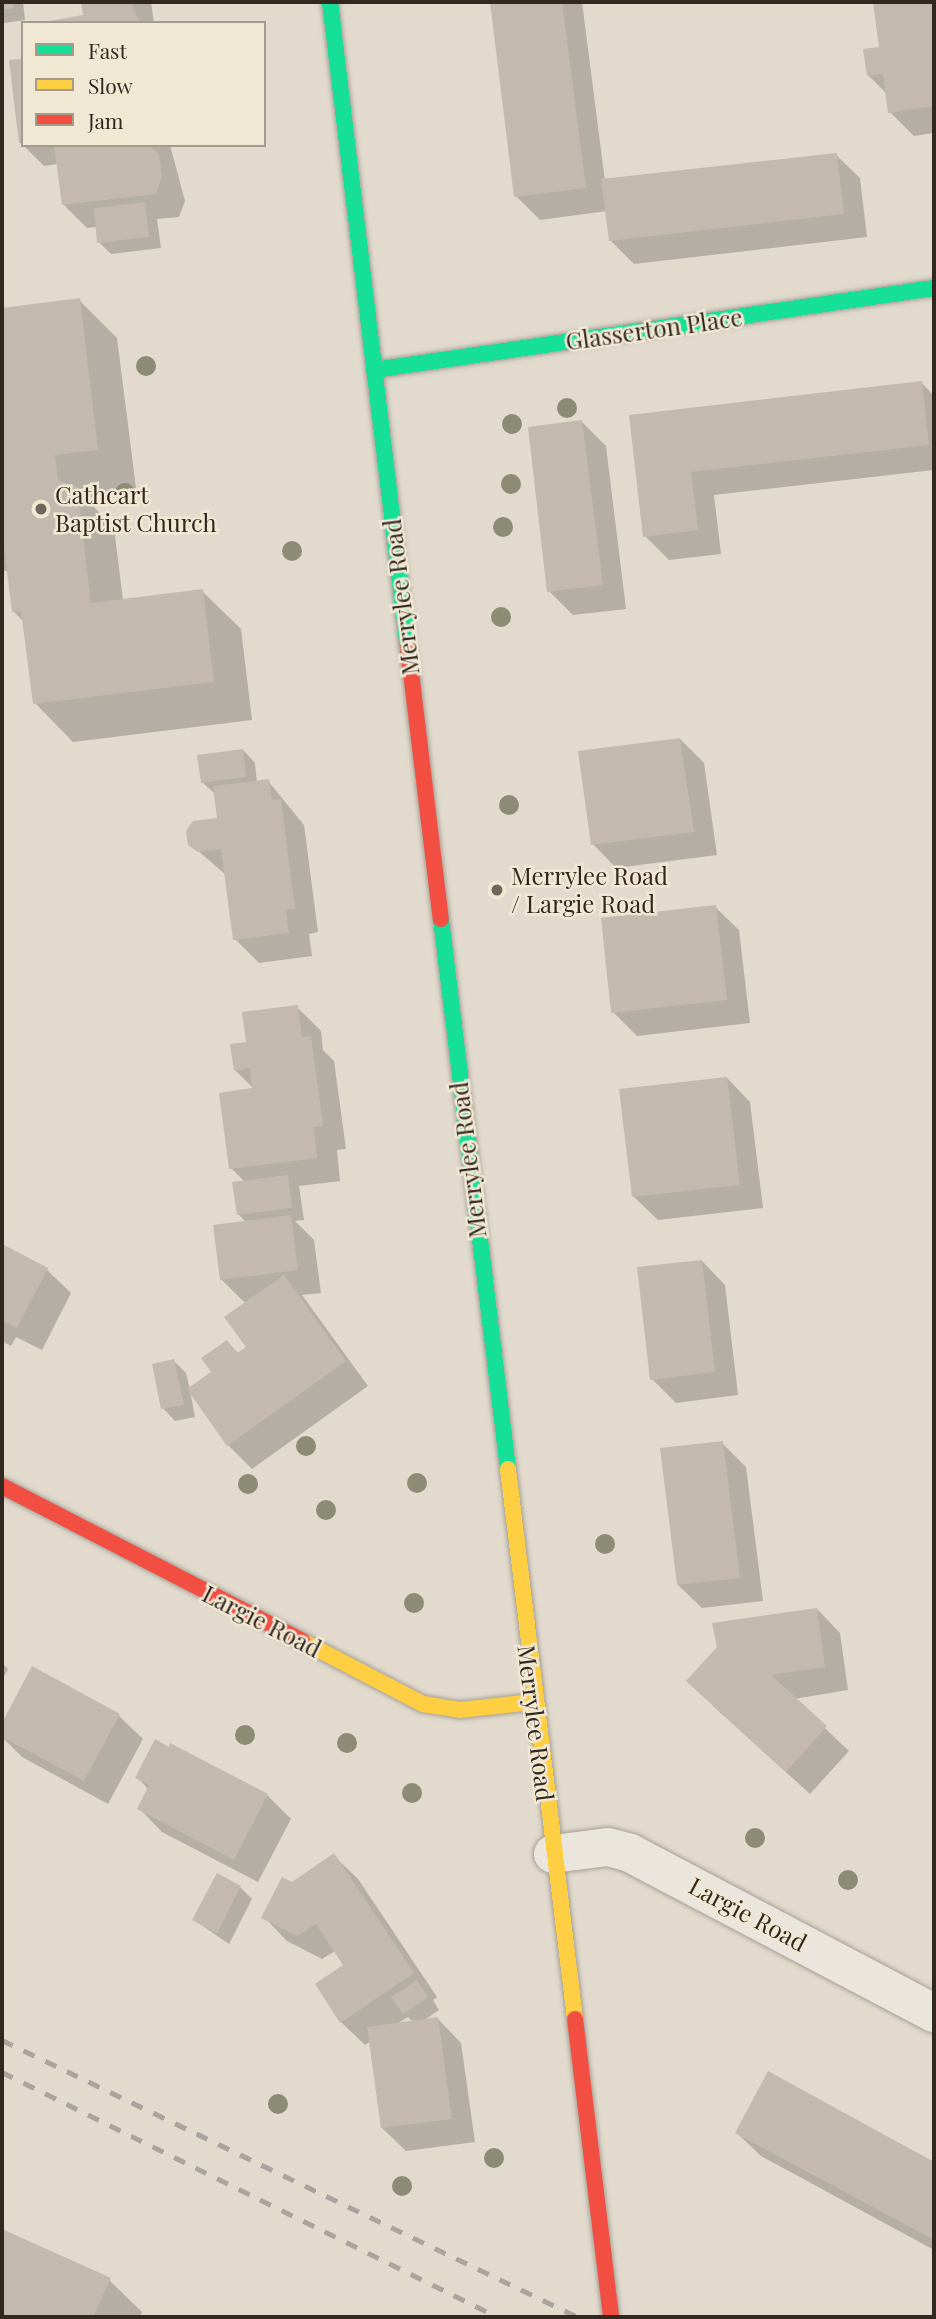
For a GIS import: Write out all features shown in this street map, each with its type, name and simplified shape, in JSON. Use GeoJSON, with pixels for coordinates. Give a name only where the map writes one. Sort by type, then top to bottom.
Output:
{"type":"FeatureCollection","features":[{"type":"Feature","properties":{"kind":"main road","name":"Merrylee Road"},"geometry":{"type":"LineString","coordinates":[[330,2],[533,1702],[611,2317]]}},
{"type":"Feature","properties":{"kind":"main road","name":"Glasserton Place"},"geometry":{"type":"LineString","coordinates":[[374,370],[934,288]]}},
{"type":"Feature","properties":{"kind":"main road","name":"Largie Road"},"geometry":{"type":"LineString","coordinates":[[2,1486],[423,1704],[460,1710],[533,1702]]}},
{"type":"Feature","properties":{"kind":"street","name":"Largie Road"},"geometry":{"type":"LineString","coordinates":[[553,1854],[608,1847],[630,1853],[934,2013]]}},
{"type":"Feature","properties":{"kind":"building"},"geometry":{"type":"Polygon","coordinates":[[[2,2],[13,2],[14,8],[2,10],[2,2]]]}},
{"type":"Feature","properties":{"kind":"building"},"geometry":{"type":"Polygon","coordinates":[[[81,2],[131,2],[139,21],[50,21],[83,15],[81,2]]]}},
{"type":"Feature","properties":{"kind":"building"},"geometry":{"type":"Polygon","coordinates":[[[490,2],[562,2],[586,188],[514,197],[490,2]]]}},
{"type":"Feature","properties":{"kind":"building"},"geometry":{"type":"Polygon","coordinates":[[[873,2],[934,2],[934,106],[888,113],[883,74],[867,76],[863,49],[879,47],[873,2]]]}},
{"type":"Feature","properties":{"kind":"building"},"geometry":{"type":"Polygon","coordinates":[[[21,59],[21,143],[19,143],[9,60],[21,59]]]}},
{"type":"Feature","properties":{"kind":"building"},"geometry":{"type":"Polygon","coordinates":[[[54,147],[152,147],[159,155],[162,176],[156,194],[62,205],[54,147]]]}},
{"type":"Feature","properties":{"kind":"building"},"geometry":{"type":"Polygon","coordinates":[[[837,153],[844,214],[609,241],[601,179],[837,153]]]}},
{"type":"Feature","properties":{"kind":"building"},"geometry":{"type":"Polygon","coordinates":[[[145,202],[149,237],[97,243],[94,208],[145,202]]]}},
{"type":"Feature","properties":{"kind":"building","name":"Cathcart Baptist Church"},"geometry":{"type":"Polygon","coordinates":[[[80,298],[98,450],[55,455],[58,480],[77,487],[91,603],[203,589],[214,682],[33,704],[21,611],[12,612],[2,530],[2,308],[80,298]]]}},
{"type":"Feature","properties":{"kind":"building"},"geometry":{"type":"Polygon","coordinates":[[[922,381],[929,445],[691,472],[698,530],[643,537],[629,415],[922,381]]]}},
{"type":"Feature","properties":{"kind":"building"},"geometry":{"type":"Polygon","coordinates":[[[582,420],[603,585],[547,592],[528,427],[582,420]]]}},
{"type":"Feature","properties":{"kind":"building"},"geometry":{"type":"Polygon","coordinates":[[[680,738],[694,832],[591,845],[578,751],[680,738]]]}},
{"type":"Feature","properties":{"kind":"building"},"geometry":{"type":"Polygon","coordinates":[[[243,749],[246,777],[201,783],[197,755],[243,749]]]}},
{"type":"Feature","properties":{"kind":"building"},"geometry":{"type":"Polygon","coordinates":[[[269,779],[272,800],[281,799],[295,909],[286,910],[289,933],[233,940],[221,849],[198,852],[188,845],[186,831],[193,821],[217,818],[213,786],[269,779]]]}},
{"type":"Feature","properties":{"kind":"building"},"geometry":{"type":"Polygon","coordinates":[[[716,905],[727,1000],[611,1013],[601,918],[716,905]]]}},
{"type":"Feature","properties":{"kind":"building"},"geometry":{"type":"Polygon","coordinates":[[[298,1005],[302,1037],[311,1036],[323,1126],[314,1127],[317,1158],[229,1169],[219,1093],[252,1088],[250,1068],[234,1071],[230,1044],[246,1042],[242,1012],[298,1005]]]}},
{"type":"Feature","properties":{"kind":"building"},"geometry":{"type":"Polygon","coordinates":[[[727,1077],[740,1185],[632,1197],[619,1089],[727,1077]]]}},
{"type":"Feature","properties":{"kind":"building"},"geometry":{"type":"Polygon","coordinates":[[[288,1175],[292,1208],[237,1215],[232,1182],[288,1175]]]}},
{"type":"Feature","properties":{"kind":"building"},"geometry":{"type":"Polygon","coordinates":[[[291,1215],[298,1270],[220,1280],[213,1225],[291,1215]]]}},
{"type":"Feature","properties":{"kind":"building"},"geometry":{"type":"Polygon","coordinates":[[[2,1244],[48,1268],[17,1328],[2,1320],[2,1244]]]}},
{"type":"Feature","properties":{"kind":"building"},"geometry":{"type":"Polygon","coordinates":[[[702,1260],[715,1372],[650,1380],[637,1267],[702,1260]]]}},
{"type":"Feature","properties":{"kind":"building"},"geometry":{"type":"Polygon","coordinates":[[[284,1275],[346,1361],[227,1446],[187,1389],[211,1372],[201,1358],[227,1340],[237,1353],[246,1347],[224,1317],[284,1275]]]}},
{"type":"Feature","properties":{"kind":"building"},"geometry":{"type":"Polygon","coordinates":[[[174,1359],[184,1405],[161,1409],[152,1364],[174,1359]]]}},
{"type":"Feature","properties":{"kind":"building"},"geometry":{"type":"Polygon","coordinates":[[[723,1441],[740,1578],[677,1585],[660,1448],[723,1441]]]}},
{"type":"Feature","properties":{"kind":"building"},"geometry":{"type":"Polygon","coordinates":[[[817,1608],[825,1667],[771,1675],[827,1726],[786,1772],[686,1681],[717,1647],[712,1623],[817,1608]]]}},
{"type":"Feature","properties":{"kind":"building"},"geometry":{"type":"Polygon","coordinates":[[[32,1666],[120,1714],[84,1781],[2,1737],[2,1723],[32,1666]]]}},
{"type":"Feature","properties":{"kind":"building"},"geometry":{"type":"Polygon","coordinates":[[[155,1739],[169,1747],[170,1743],[268,1794],[234,1860],[137,1809],[149,1785],[135,1778],[155,1739]]]}},
{"type":"Feature","properties":{"kind":"building"},"geometry":{"type":"Polygon","coordinates":[[[334,1853],[414,1973],[340,2023],[315,1984],[343,1965],[316,1924],[297,1936],[261,1918],[282,1877],[292,1882],[334,1853]]]}},
{"type":"Feature","properties":{"kind":"building"},"geometry":{"type":"Polygon","coordinates":[[[217,1873],[241,1886],[217,1933],[192,1920],[217,1873]]]}},
{"type":"Feature","properties":{"kind":"building"},"geometry":{"type":"Polygon","coordinates":[[[417,1980],[428,1997],[403,2014],[391,1997],[417,1980]]]}},
{"type":"Feature","properties":{"kind":"building"},"geometry":{"type":"Polygon","coordinates":[[[438,2017],[452,2119],[381,2128],[367,2027],[438,2017]]]}},
{"type":"Feature","properties":{"kind":"building"},"geometry":{"type":"Polygon","coordinates":[[[768,2071],[934,2162],[934,2240],[735,2133],[768,2071]]]}},
{"type":"Feature","properties":{"kind":"building"},"geometry":{"type":"Polygon","coordinates":[[[2,2229],[111,2278],[93,2317],[2,2317],[2,2229]]]}},
{"type":"Feature","properties":{"kind":"railway"},"geometry":{"type":"LineString","coordinates":[[2,2040],[578,2317]]}},
{"type":"Feature","properties":{"kind":"railway"},"geometry":{"type":"LineString","coordinates":[[2,2072],[498,2317]]}},
{"type":"Feature","properties":{"kind":"traffic: fast"},"geometry":{"type":"LineString","coordinates":[[330,2],[408,648]]}},
{"type":"Feature","properties":{"kind":"traffic: fast"},"geometry":{"type":"LineString","coordinates":[[374,370],[934,288]]}},
{"type":"Feature","properties":{"kind":"traffic: fast"},"geometry":{"type":"LineString","coordinates":[[441,919],[508,1469]]}},
{"type":"Feature","properties":{"kind":"traffic: slow"},"geometry":{"type":"LineString","coordinates":[[508,1469],[575,2019]]}},
{"type":"Feature","properties":{"kind":"traffic: slow"},"geometry":{"type":"LineString","coordinates":[[302,1641],[423,1704],[460,1710],[533,1702]]}},
{"type":"Feature","properties":{"kind":"traffic: jam"},"geometry":{"type":"LineString","coordinates":[[408,648],[441,919]]}},
{"type":"Feature","properties":{"kind":"traffic: jam"},"geometry":{"type":"LineString","coordinates":[[2,1486],[302,1641]]}},
{"type":"Feature","properties":{"kind":"traffic: jam"},"geometry":{"type":"LineString","coordinates":[[575,2019],[611,2317]]}},
{"type":"Feature","properties":{"kind":"place","name":"Cathcart Baptist Church"},"geometry":{"type":"Point","coordinates":[41,509]}},
{"type":"Feature","properties":{"kind":"place","name":"Merrylee Road / Largie Road"},"geometry":{"type":"Point","coordinates":[497,890]}}]}
